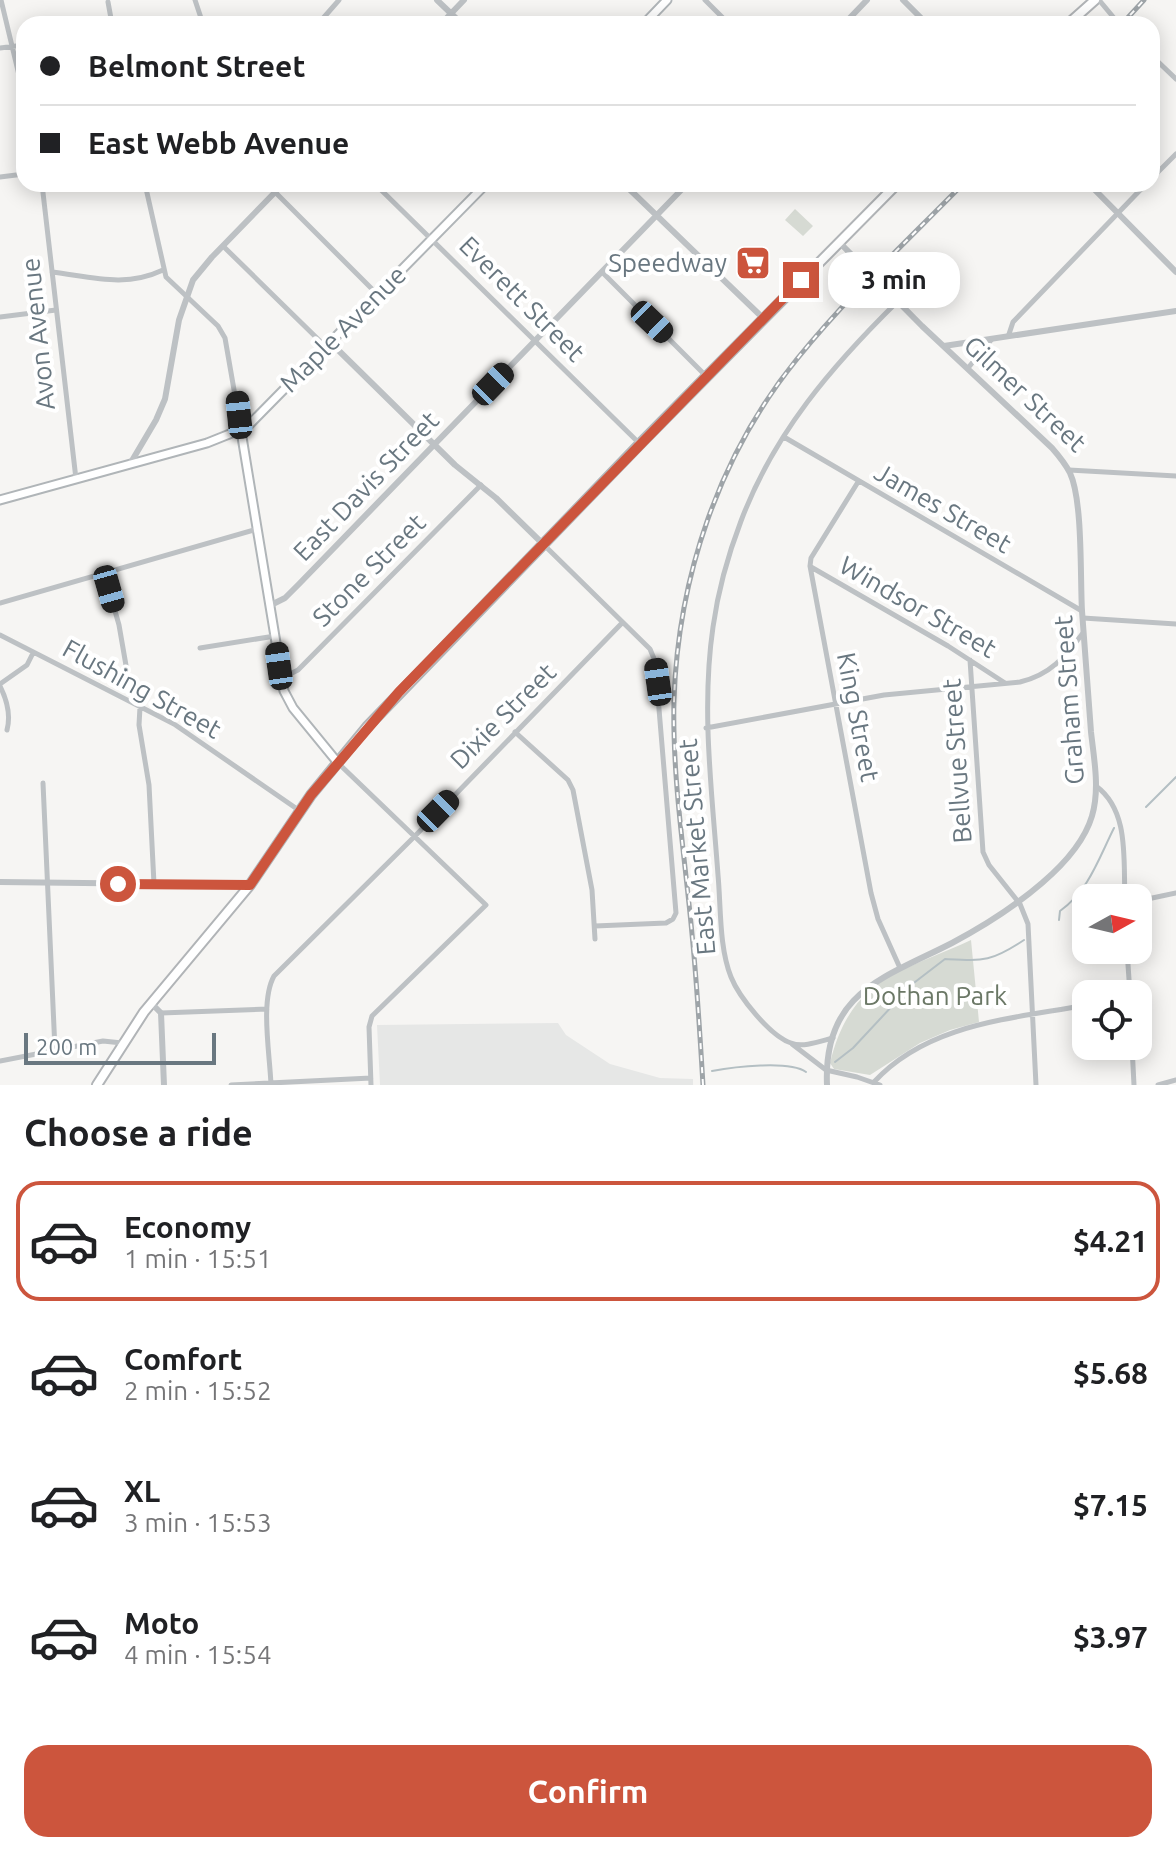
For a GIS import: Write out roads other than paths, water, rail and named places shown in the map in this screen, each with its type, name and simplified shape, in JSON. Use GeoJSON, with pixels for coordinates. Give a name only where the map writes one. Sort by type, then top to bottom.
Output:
{"type":"FeatureCollection","features":[{"type":"Feature","properties":{"kind":"highway"},"geometry":{"type":"LineString","coordinates":[[1078,16],[1097,0]]}},
{"type":"Feature","properties":{"kind":"highway"},"geometry":{"type":"LineString","coordinates":[[97,1085],[151,1003],[250,885],[300,811],[399,692],[887,192]]}},
{"type":"Feature","properties":{"kind":"main road"},"geometry":{"type":"LineString","coordinates":[[652,16],[667,0]]}},
{"type":"Feature","properties":{"kind":"main road","name":"Maple Avenue"},"geometry":{"type":"LineString","coordinates":[[0,500],[241,431],[478,192]]}},
{"type":"Feature","properties":{"kind":"main road"},"geometry":{"type":"LineString","coordinates":[[241,431],[282,678],[293,708],[338,763]]}},
{"type":"Feature","properties":{"kind":"street"},"geometry":{"type":"LineString","coordinates":[[1,0],[16,63]]}},
{"type":"Feature","properties":{"kind":"street"},"geometry":{"type":"LineString","coordinates":[[325,16],[339,0]]}},
{"type":"Feature","properties":{"kind":"street"},"geometry":{"type":"LineString","coordinates":[[437,0],[454,16]]}},
{"type":"Feature","properties":{"kind":"street"},"geometry":{"type":"LineString","coordinates":[[448,16],[464,0]]}},
{"type":"Feature","properties":{"kind":"street"},"geometry":{"type":"LineString","coordinates":[[705,0],[721,16]]}},
{"type":"Feature","properties":{"kind":"street"},"geometry":{"type":"LineString","coordinates":[[852,16],[867,0]]}},
{"type":"Feature","properties":{"kind":"street"},"geometry":{"type":"LineString","coordinates":[[903,0],[919,16]]}},
{"type":"Feature","properties":{"kind":"street"},"geometry":{"type":"LineString","coordinates":[[1097,0],[1112,16]]}},
{"type":"Feature","properties":{"kind":"street"},"geometry":{"type":"LineString","coordinates":[[108,2],[111,16]]}},
{"type":"Feature","properties":{"kind":"street"},"geometry":{"type":"LineString","coordinates":[[0,48],[16,46]]}},
{"type":"Feature","properties":{"kind":"street"},"geometry":{"type":"LineString","coordinates":[[1160,64],[1176,79]]}},
{"type":"Feature","properties":{"kind":"street"},"geometry":{"type":"LineString","coordinates":[[1160,170],[1176,154]]}},
{"type":"Feature","properties":{"kind":"street","name":"Avon Avenue"},"geometry":{"type":"LineString","coordinates":[[43,192],[76,479]]}},
{"type":"Feature","properties":{"kind":"street"},"geometry":{"type":"LineString","coordinates":[[147,192],[163,270],[171,285],[218,326],[225,338],[241,431]]}},
{"type":"Feature","properties":{"kind":"street"},"geometry":{"type":"LineString","coordinates":[[130,464],[165,399],[179,320],[193,280],[275,192],[377,294]]}},
{"type":"Feature","properties":{"kind":"street","name":"Everett Street"},"geometry":{"type":"LineString","coordinates":[[383,192],[640,444]]}},
{"type":"Feature","properties":{"kind":"street"},"geometry":{"type":"LineString","coordinates":[[632,192],[763,318]]}},
{"type":"Feature","properties":{"kind":"street","name":"East Davis Street"},"geometry":{"type":"LineString","coordinates":[[271,605],[292,591],[679,192]]}},
{"type":"Feature","properties":{"kind":"street"},"geometry":{"type":"LineString","coordinates":[[1097,192],[1176,272]]}},
{"type":"Feature","properties":{"kind":"street"},"geometry":{"type":"LineString","coordinates":[[1009,334],[1013,322],[1138,192]]}},
{"type":"Feature","properties":{"kind":"street","name":"Gilmer Street"},"geometry":{"type":"LineString","coordinates":[[840,243],[1052,448],[1069,470],[1176,476]]}},
{"type":"Feature","properties":{"kind":"street"},"geometry":{"type":"LineString","coordinates":[[223,246],[481,485],[650,649],[658,682],[675,916],[666,923],[595,926]]}},
{"type":"Feature","properties":{"kind":"street"},"geometry":{"type":"LineString","coordinates":[[52,272],[124,282],[143,279],[163,270]]}},
{"type":"Feature","properties":{"kind":"street"},"geometry":{"type":"LineString","coordinates":[[602,272],[706,376]]}},
{"type":"Feature","properties":{"kind":"street","name":"East Market Street"},"geometry":{"type":"LineString","coordinates":[[826,1070],[758,1016],[739,993],[729,973],[706,728],[712,629],[741,521],[771,457],[837,363],[898,301]]}},
{"type":"Feature","properties":{"kind":"street"},"geometry":{"type":"LineString","coordinates":[[0,317],[56,310]]}},
{"type":"Feature","properties":{"kind":"street"},"geometry":{"type":"LineString","coordinates":[[944,346],[1176,311]]}},
{"type":"Feature","properties":{"kind":"street"},"geometry":{"type":"LineString","coordinates":[[968,368],[993,339]]}},
{"type":"Feature","properties":{"kind":"street","name":"James Street"},"geometry":{"type":"LineString","coordinates":[[784,437],[1083,615],[1176,624]]}},
{"type":"Feature","properties":{"kind":"street","name":"Graham Street"},"geometry":{"type":"LineString","coordinates":[[827,1085],[826,1070],[833,1038],[861,991],[1020,904],[1062,865],[1084,836],[1093,813],[1096,786],[1083,633],[1077,504],[1069,470]]}},
{"type":"Feature","properties":{"kind":"street"},"geometry":{"type":"LineString","coordinates":[[810,566],[811,558],[858,482]]}},
{"type":"Feature","properties":{"kind":"street","name":"Stone Street"},"geometry":{"type":"LineString","coordinates":[[282,678],[298,670],[481,485]]}},
{"type":"Feature","properties":{"kind":"street"},"geometry":{"type":"LineString","coordinates":[[0,603],[257,529]]}},
{"type":"Feature","properties":{"kind":"street","name":"Windsor Street"},"geometry":{"type":"LineString","coordinates":[[810,566],[970,660],[1005,684]]}},
{"type":"Feature","properties":{"kind":"street","name":"King Street"},"geometry":{"type":"LineString","coordinates":[[810,566],[871,893],[878,919],[900,968]]}},
{"type":"Feature","properties":{"kind":"street"},"geometry":{"type":"LineString","coordinates":[[104,572],[122,636],[132,701]]}},
{"type":"Feature","properties":{"kind":"street","name":"Dixie Street"},"geometry":{"type":"LineString","coordinates":[[271,1084],[267,1009],[271,979],[622,623]]}},
{"type":"Feature","properties":{"kind":"street"},"geometry":{"type":"LineString","coordinates":[[706,728],[884,695],[1005,684],[1043,675],[1060,661],[1083,633]]}},
{"type":"Feature","properties":{"kind":"street","name":"Flushing Street"},"geometry":{"type":"LineString","coordinates":[[0,635],[174,724],[300,811]]}},
{"type":"Feature","properties":{"kind":"street"},"geometry":{"type":"LineString","coordinates":[[200,648],[275,636]]}},
{"type":"Feature","properties":{"kind":"street"},"geometry":{"type":"LineString","coordinates":[[7,730],[9,720],[0,685],[27,665],[33,653]]}},
{"type":"Feature","properties":{"kind":"street","name":"Bellvue Street"},"geometry":{"type":"LineString","coordinates":[[970,660],[983,852],[989,865],[1020,904],[1030,938],[1036,1085]]}},
{"type":"Feature","properties":{"kind":"street"},"geometry":{"type":"LineString","coordinates":[[140,707],[139,725],[149,785],[154,884]]}},
{"type":"Feature","properties":{"kind":"street"},"geometry":{"type":"LineString","coordinates":[[515,732],[572,787],[589,872],[595,939]]}},
{"type":"Feature","properties":{"kind":"street"},"geometry":{"type":"LineString","coordinates":[[231,1085],[371,1081],[369,1027],[372,1016],[486,905],[338,763]]}},
{"type":"Feature","properties":{"kind":"street"},"geometry":{"type":"LineString","coordinates":[[43,783],[55,1050]]}},
{"type":"Feature","properties":{"kind":"street"},"geometry":{"type":"LineString","coordinates":[[1096,786],[1107,796],[1119,823],[1123,840],[1125,884]]}},
{"type":"Feature","properties":{"kind":"street"},"geometry":{"type":"LineString","coordinates":[[0,882],[250,885]]}},
{"type":"Feature","properties":{"kind":"street"},"geometry":{"type":"LineString","coordinates":[[1152,898],[1176,893]]}},
{"type":"Feature","properties":{"kind":"street"},"geometry":{"type":"LineString","coordinates":[[151,1003],[161,1013],[164,1085]]}},
{"type":"Feature","properties":{"kind":"street"},"geometry":{"type":"LineString","coordinates":[[826,1070],[877,1083],[909,1053],[932,1039],[956,1031],[1072,1008]]}},
{"type":"Feature","properties":{"kind":"street"},"geometry":{"type":"LineString","coordinates":[[161,1013],[267,1009]]}},
{"type":"Feature","properties":{"kind":"street"},"geometry":{"type":"LineString","coordinates":[[791,1043],[808,1044],[833,1038]]}},
{"type":"Feature","properties":{"kind":"street"},"geometry":{"type":"LineString","coordinates":[[0,1061],[103,1041],[122,1043]]}},
{"type":"Feature","properties":{"kind":"street"},"geometry":{"type":"LineString","coordinates":[[1133,1060],[1134,1085]]}},
{"type":"Feature","properties":{"kind":"street"},"geometry":{"type":"LineString","coordinates":[[1158,1085],[1176,1080]]}},
{"type":"Feature","properties":{"kind":"waterway"},"geometry":{"type":"LineString","coordinates":[[1146,807],[1176,777]]}},
{"type":"Feature","properties":{"kind":"waterway"},"geometry":{"type":"LineString","coordinates":[[1059,920],[1060,911],[1078,894],[1092,874],[1114,828]]}},
{"type":"Feature","properties":{"kind":"waterway"},"geometry":{"type":"LineString","coordinates":[[835,1062],[853,1048],[902,992],[945,959],[987,958],[1003,953],[1024,940]]}},
{"type":"Feature","properties":{"kind":"waterway"},"geometry":{"type":"LineString","coordinates":[[712,1071],[774,1065],[806,1072]]}},
{"type":"Feature","properties":{"kind":"railway"},"geometry":{"type":"LineString","coordinates":[[1129,16],[1144,0]]}},
{"type":"Feature","properties":{"kind":"railway"},"geometry":{"type":"LineString","coordinates":[[703,1085],[674,729],[677,654],[694,563],[725,477],[745,435],[769,396],[836,314],[955,192]]}},
{"type":"Feature","properties":{"kind":"place","name":"Speedway"},"geometry":{"type":"Point","coordinates":[753,263]}},
{"type":"Feature","properties":{"kind":"park label","name":"Dothan Park"},"geometry":{"type":"Point","coordinates":[935,996]}}]}
